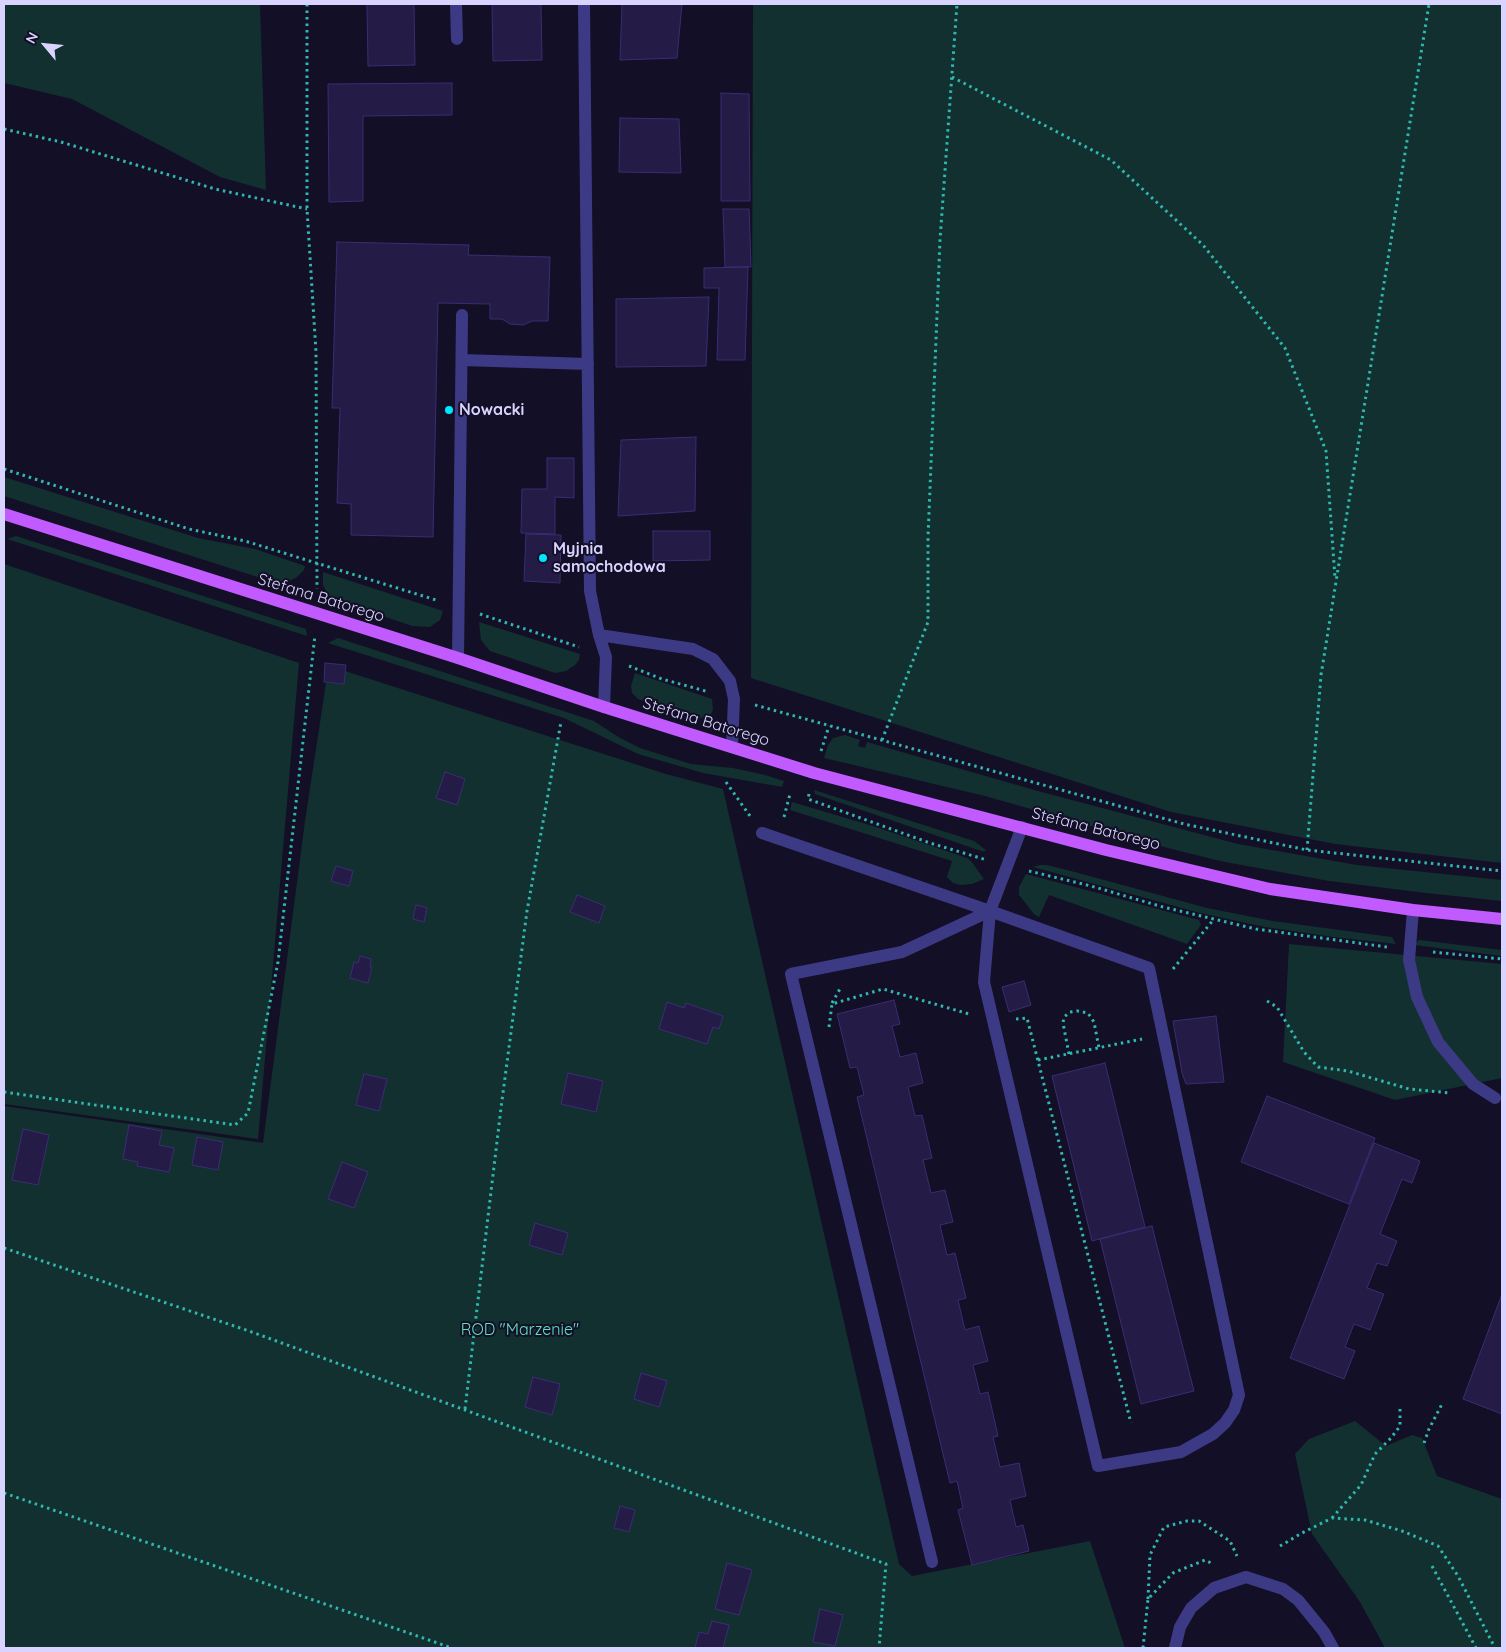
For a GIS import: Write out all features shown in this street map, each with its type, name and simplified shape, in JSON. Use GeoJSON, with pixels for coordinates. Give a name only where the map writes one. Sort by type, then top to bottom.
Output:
{"type":"FeatureCollection","features":[{"type":"Feature","properties":{"kind":"main road","name":"Stefana Batorego"},"geometry":{"type":"LineString","coordinates":[[4,514],[814,773],[1106,850],[1270,889],[1412,910],[1502,919]]}},
{"type":"Feature","properties":{"kind":"street"},"geometry":{"type":"LineString","coordinates":[[456,4],[457,38]]}},
{"type":"Feature","properties":{"kind":"street"},"geometry":{"type":"LineString","coordinates":[[584,4],[590,591],[599,636],[606,657],[604,707]]}},
{"type":"Feature","properties":{"kind":"street"},"geometry":{"type":"LineString","coordinates":[[458,658],[462,315]]}},
{"type":"Feature","properties":{"kind":"street"},"geometry":{"type":"LineString","coordinates":[[462,360],[588,364]]}},
{"type":"Feature","properties":{"kind":"street"},"geometry":{"type":"LineString","coordinates":[[599,636],[693,649],[713,660],[730,681],[734,699],[732,747]]}},
{"type":"Feature","properties":{"kind":"street"},"geometry":{"type":"LineString","coordinates":[[762,832],[990,911],[1149,968],[1239,1395],[1234,1410],[1225,1423],[1213,1434],[1180,1452],[1098,1466],[984,982],[990,911],[1022,827]]}},
{"type":"Feature","properties":{"kind":"street"},"geometry":{"type":"LineString","coordinates":[[1412,910],[1408,960],[1417,997],[1438,1042],[1473,1084],[1495,1098]]}},
{"type":"Feature","properties":{"kind":"street"},"geometry":{"type":"LineString","coordinates":[[932,1562],[791,974],[902,952],[990,911]]}},
{"type":"Feature","properties":{"kind":"street"},"geometry":{"type":"LineString","coordinates":[[1175,1648],[1180,1627],[1191,1608],[1214,1588],[1246,1578],[1283,1589],[1298,1600],[1324,1632],[1333,1648]]}},
{"type":"Feature","properties":{"kind":"path"},"geometry":{"type":"LineString","coordinates":[[4,1092],[235,1125],[248,1113],[278,962],[312,671],[316,614],[316,352],[307,209],[306,4]]}},
{"type":"Feature","properties":{"kind":"path"},"geometry":{"type":"LineString","coordinates":[[882,740],[928,622],[928,538],[939,270],[957,4]]}},
{"type":"Feature","properties":{"kind":"path"},"geometry":{"type":"LineString","coordinates":[[1307,850],[1321,675],[1429,4]]}},
{"type":"Feature","properties":{"kind":"path"},"geometry":{"type":"LineString","coordinates":[[952,77],[1111,160],[1203,245],[1285,348],[1326,451],[1335,584]]}},
{"type":"Feature","properties":{"kind":"path"},"geometry":{"type":"LineString","coordinates":[[4,129],[61,142],[215,189],[307,209]]}},
{"type":"Feature","properties":{"kind":"path"},"geometry":{"type":"LineString","coordinates":[[465,1409],[501,1108],[526,920],[561,722]]}},
{"type":"Feature","properties":{"kind":"path"},"geometry":{"type":"LineString","coordinates":[[821,751],[829,726]]}},
{"type":"Feature","properties":{"kind":"path"},"geometry":{"type":"LineString","coordinates":[[726,782],[762,832]]}},
{"type":"Feature","properties":{"kind":"path"},"geometry":{"type":"LineString","coordinates":[[787,805],[790,794]]}},
{"type":"Feature","properties":{"kind":"path"},"geometry":{"type":"LineString","coordinates":[[808,798],[930,843],[1008,866],[1091,886],[1163,907],[1256,929],[1502,959]]}},
{"type":"Feature","properties":{"kind":"path"},"geometry":{"type":"LineString","coordinates":[[1173,970],[1214,919]]}},
{"type":"Feature","properties":{"kind":"path"},"geometry":{"type":"LineString","coordinates":[[828,1033],[832,1004],[883,989],[994,1022],[1027,1018],[1131,1423]]}},
{"type":"Feature","properties":{"kind":"path"},"geometry":{"type":"LineString","coordinates":[[1267,1001],[1277,1007],[1304,1052],[1318,1068],[1348,1071],[1410,1089],[1456,1094]]}},
{"type":"Feature","properties":{"kind":"path"},"geometry":{"type":"LineString","coordinates":[[1069,1054],[1063,1023],[1064,1017],[1070,1012],[1088,1012],[1094,1022],[1099,1048]]}},
{"type":"Feature","properties":{"kind":"path"},"geometry":{"type":"LineString","coordinates":[[1038,1060],[1163,1034]]}},
{"type":"Feature","properties":{"kind":"path"},"geometry":{"type":"LineString","coordinates":[[4,1248],[249,1331],[886,1564],[879,1648]]}},
{"type":"Feature","properties":{"kind":"path"},"geometry":{"type":"LineString","coordinates":[[1424,1444],[1429,1429],[1442,1404]]}},
{"type":"Feature","properties":{"kind":"path"},"geometry":{"type":"LineString","coordinates":[[1280,1546],[1332,1518],[1361,1485],[1375,1454],[1400,1426],[1400,1407]]}},
{"type":"Feature","properties":{"kind":"path"},"geometry":{"type":"LineString","coordinates":[[4,1492],[452,1648]]}},
{"type":"Feature","properties":{"kind":"path"},"geometry":{"type":"LineString","coordinates":[[1332,1518],[1365,1520],[1402,1531],[1438,1546],[1458,1576],[1495,1648]]}},
{"type":"Feature","properties":{"kind":"path"},"geometry":{"type":"LineString","coordinates":[[1148,1599],[1150,1555],[1153,1548],[1164,1527],[1186,1522],[1199,1521],[1230,1541],[1246,1578]]}},
{"type":"Feature","properties":{"kind":"path"},"geometry":{"type":"LineString","coordinates":[[1432,1566],[1476,1648]]}},
{"type":"Feature","properties":{"kind":"green space"},"geometry":{"type":"Polygon","coordinates":[[[4,4],[260,4],[266,190],[220,177],[72,99],[4,83],[4,4]]]}},
{"type":"Feature","properties":{"kind":"green space"},"geometry":{"type":"Polygon","coordinates":[[[753,4],[1502,4],[1502,863],[1335,844],[1171,812],[751,678],[753,4]]]}},
{"type":"Feature","properties":{"kind":"green space"},"geometry":{"type":"Polygon","coordinates":[[[4,477],[198,538],[255,549],[305,566],[304,570],[296,578],[286,582],[267,580],[4,496],[4,477]]]}},
{"type":"Feature","properties":{"kind":"green space"},"geometry":{"type":"Polygon","coordinates":[[[16,536],[306,629],[307,636],[7,539],[16,536]]]}},
{"type":"Feature","properties":{"kind":"green space"},"geometry":{"type":"Polygon","coordinates":[[[4,564],[299,663],[258,1139],[4,1104],[4,564]]]}},
{"type":"Feature","properties":{"kind":"green space"},"geometry":{"type":"Polygon","coordinates":[[[323,572],[443,611],[440,620],[430,627],[412,626],[330,598],[323,585],[323,572]]]}},
{"type":"Feature","properties":{"kind":"green space"},"geometry":{"type":"Polygon","coordinates":[[[479,622],[580,654],[579,660],[566,671],[555,673],[490,651],[481,640],[479,622]]]}},
{"type":"Feature","properties":{"kind":"green space"},"geometry":{"type":"Polygon","coordinates":[[[338,638],[594,721],[640,748],[691,764],[733,768],[784,781],[782,787],[703,773],[638,754],[564,718],[328,643],[338,638]]]}},
{"type":"Feature","properties":{"kind":"green space","name":"ROD \"Marzenie\""},"geometry":{"type":"Polygon","coordinates":[[[345,671],[666,774],[723,789],[899,1564],[912,1576],[1090,1541],[1125,1648],[4,1648],[4,1106],[263,1143],[305,821],[326,683],[344,684],[345,671]]]}},
{"type":"Feature","properties":{"kind":"green space"},"geometry":{"type":"Polygon","coordinates":[[[635,673],[712,699],[713,710],[711,714],[699,719],[638,699],[632,693],[631,686],[635,673]]]}},
{"type":"Feature","properties":{"kind":"green space"},"geometry":{"type":"Polygon","coordinates":[[[845,735],[860,740],[858,746],[865,748],[867,742],[1038,791],[1238,844],[1357,865],[1502,880],[1502,901],[1329,881],[1220,861],[985,796],[824,758],[828,745],[833,738],[845,735]]]}},
{"type":"Feature","properties":{"kind":"green space"},"geometry":{"type":"Polygon","coordinates":[[[814,790],[974,841],[986,850],[984,852],[815,794],[814,790]]]}},
{"type":"Feature","properties":{"kind":"green space"},"geometry":{"type":"Polygon","coordinates":[[[792,802],[873,826],[967,858],[984,879],[972,884],[960,885],[953,883],[947,877],[952,861],[790,810],[792,802]]]}},
{"type":"Feature","properties":{"kind":"green space"},"geometry":{"type":"Polygon","coordinates":[[[1040,865],[1071,871],[1207,908],[1273,921],[1392,937],[1396,944],[1265,927],[1200,913],[1033,867],[1040,865]]]}},
{"type":"Feature","properties":{"kind":"green space"},"geometry":{"type":"Polygon","coordinates":[[[1026,874],[1199,920],[1201,925],[1187,944],[1049,895],[1039,917],[1034,914],[1019,895],[1019,887],[1026,874]]]}},
{"type":"Feature","properties":{"kind":"green space"},"geometry":{"type":"Polygon","coordinates":[[[1419,940],[1502,950],[1502,956],[1414,945],[1419,940]]]}},
{"type":"Feature","properties":{"kind":"green space"},"geometry":{"type":"Polygon","coordinates":[[[1289,944],[1502,964],[1502,1078],[1395,1100],[1283,1062],[1289,944]]]}},
{"type":"Feature","properties":{"kind":"green space"},"geometry":{"type":"Polygon","coordinates":[[[1355,1421],[1386,1446],[1412,1435],[1422,1438],[1437,1476],[1502,1499],[1502,1648],[1385,1648],[1360,1602],[1312,1534],[1295,1454],[1309,1439],[1355,1421]]]}},
{"type":"Feature","properties":{"kind":"building"},"geometry":{"type":"Polygon","coordinates":[[[367,4],[414,4],[415,65],[368,66],[367,4]]]}},
{"type":"Feature","properties":{"kind":"building"},"geometry":{"type":"Polygon","coordinates":[[[492,4],[541,4],[542,60],[493,61],[492,4]]]}},
{"type":"Feature","properties":{"kind":"building"},"geometry":{"type":"Polygon","coordinates":[[[622,4],[682,4],[677,58],[620,60],[622,4]]]}},
{"type":"Feature","properties":{"kind":"building"},"geometry":{"type":"Polygon","coordinates":[[[452,83],[452,115],[363,116],[363,201],[329,202],[328,84],[452,83]]]}},
{"type":"Feature","properties":{"kind":"building"},"geometry":{"type":"Polygon","coordinates":[[[721,93],[749,94],[750,201],[721,201],[721,93]]]}},
{"type":"Feature","properties":{"kind":"building"},"geometry":{"type":"Polygon","coordinates":[[[620,118],[679,119],[681,173],[619,172],[620,118]]]}},
{"type":"Feature","properties":{"kind":"building"},"geometry":{"type":"Polygon","coordinates":[[[723,209],[749,209],[751,267],[725,267],[723,209]]]}},
{"type":"Feature","properties":{"kind":"building"},"geometry":{"type":"Polygon","coordinates":[[[337,242],[469,245],[468,255],[550,257],[548,321],[532,321],[523,325],[510,324],[502,319],[490,319],[490,304],[438,303],[433,537],[351,535],[351,504],[337,503],[340,408],[332,408],[337,242]]]}},
{"type":"Feature","properties":{"kind":"building"},"geometry":{"type":"Polygon","coordinates":[[[748,267],[745,360],[717,360],[719,288],[704,288],[704,268],[748,267]]]}},
{"type":"Feature","properties":{"kind":"building"},"geometry":{"type":"Polygon","coordinates":[[[709,297],[706,366],[616,367],[616,299],[709,297]]]}},
{"type":"Feature","properties":{"kind":"building"},"geometry":{"type":"Polygon","coordinates":[[[696,437],[695,511],[618,516],[621,440],[696,437]]]}},
{"type":"Feature","properties":{"kind":"building"},"geometry":{"type":"Polygon","coordinates":[[[547,458],[574,458],[574,498],[555,497],[555,534],[521,533],[522,489],[547,489],[547,458]]]}},
{"type":"Feature","properties":{"kind":"building"},"geometry":{"type":"Polygon","coordinates":[[[653,531],[710,531],[710,560],[653,561],[653,531]]]}},
{"type":"Feature","properties":{"kind":"building","name":"Myjnia samochodowa"},"geometry":{"type":"Polygon","coordinates":[[[526,534],[561,535],[560,583],[524,581],[526,534]]]}},
{"type":"Feature","properties":{"kind":"building"},"geometry":{"type":"Polygon","coordinates":[[[325,663],[346,665],[344,684],[324,682],[325,663]]]}},
{"type":"Feature","properties":{"kind":"building"},"geometry":{"type":"Polygon","coordinates":[[[445,772],[465,779],[457,805],[436,798],[445,772]]]}},
{"type":"Feature","properties":{"kind":"building"},"geometry":{"type":"Polygon","coordinates":[[[336,866],[353,871],[349,886],[331,881],[336,866]]]}},
{"type":"Feature","properties":{"kind":"building"},"geometry":{"type":"Polygon","coordinates":[[[577,895],[605,906],[599,923],[570,912],[577,895]]]}},
{"type":"Feature","properties":{"kind":"building"},"geometry":{"type":"Polygon","coordinates":[[[416,905],[427,908],[424,922],[413,919],[416,905]]]}},
{"type":"Feature","properties":{"kind":"building"},"geometry":{"type":"Polygon","coordinates":[[[360,956],[371,959],[370,967],[372,967],[368,983],[350,978],[354,962],[358,963],[360,956]]]}},
{"type":"Feature","properties":{"kind":"building"},"geometry":{"type":"Polygon","coordinates":[[[1024,981],[1031,1005],[1009,1012],[1002,987],[1024,981]]]}},
{"type":"Feature","properties":{"kind":"building"},"geometry":{"type":"Polygon","coordinates":[[[894,1000],[900,1024],[892,1026],[900,1057],[916,1053],[923,1083],[908,1087],[915,1116],[922,1115],[932,1158],[923,1160],[931,1193],[945,1190],[953,1222],[940,1225],[947,1255],[955,1253],[966,1298],[958,1300],[965,1330],[979,1326],[988,1361],[973,1365],[980,1394],[988,1392],[998,1436],[993,1437],[1000,1467],[1019,1463],[1026,1496],[1010,1500],[1016,1527],[1023,1525],[1029,1551],[972,1565],[958,1510],[963,1508],[957,1481],[950,1483],[857,1097],[864,1095],[857,1067],[850,1068],[837,1014],[894,1000]]]}},
{"type":"Feature","properties":{"kind":"building"},"geometry":{"type":"Polygon","coordinates":[[[667,1002],[684,1008],[686,1003],[723,1016],[719,1029],[713,1027],[707,1044],[659,1029],[667,1002]]]}},
{"type":"Feature","properties":{"kind":"building"},"geometry":{"type":"Polygon","coordinates":[[[1216,1016],[1224,1082],[1186,1084],[1182,1073],[1173,1021],[1216,1016]]]}},
{"type":"Feature","properties":{"kind":"building"},"geometry":{"type":"Polygon","coordinates":[[[1105,1063],[1145,1227],[1092,1241],[1052,1076],[1105,1063]]]}},
{"type":"Feature","properties":{"kind":"building"},"geometry":{"type":"Polygon","coordinates":[[[568,1073],[603,1081],[596,1112],[561,1104],[568,1073]]]}},
{"type":"Feature","properties":{"kind":"building"},"geometry":{"type":"Polygon","coordinates":[[[364,1074],[387,1079],[379,1111],[356,1105],[364,1074]]]}},
{"type":"Feature","properties":{"kind":"building"},"geometry":{"type":"Polygon","coordinates":[[[1267,1096],[1375,1138],[1349,1204],[1241,1162],[1267,1096]]]}},
{"type":"Feature","properties":{"kind":"building"},"geometry":{"type":"Polygon","coordinates":[[[129,1125],[162,1131],[159,1145],[174,1148],[169,1172],[137,1166],[138,1162],[123,1159],[129,1125]]]}},
{"type":"Feature","properties":{"kind":"building"},"geometry":{"type":"Polygon","coordinates":[[[23,1129],[49,1135],[38,1185],[12,1180],[23,1129]]]}},
{"type":"Feature","properties":{"kind":"building"},"geometry":{"type":"Polygon","coordinates":[[[197,1137],[223,1142],[218,1170],[192,1165],[197,1137]]]}},
{"type":"Feature","properties":{"kind":"building"},"geometry":{"type":"Polygon","coordinates":[[[1374,1143],[1420,1161],[1412,1183],[1402,1179],[1380,1234],[1397,1241],[1387,1266],[1377,1263],[1367,1288],[1384,1294],[1370,1330],[1354,1324],[1345,1347],[1355,1351],[1344,1379],[1290,1358],[1374,1143]]]}},
{"type":"Feature","properties":{"kind":"building"},"geometry":{"type":"Polygon","coordinates":[[[342,1162],[368,1172],[354,1208],[328,1199],[342,1162]]]}},
{"type":"Feature","properties":{"kind":"building"},"geometry":{"type":"Polygon","coordinates":[[[535,1223],[568,1233],[562,1255],[529,1245],[535,1223]]]}},
{"type":"Feature","properties":{"kind":"building"},"geometry":{"type":"Polygon","coordinates":[[[1152,1226],[1194,1391],[1141,1404],[1100,1239],[1152,1226]]]}},
{"type":"Feature","properties":{"kind":"building"},"geometry":{"type":"Polygon","coordinates":[[[1502,1294],[1502,1414],[1463,1399],[1502,1294]]]}},
{"type":"Feature","properties":{"kind":"building"},"geometry":{"type":"Polygon","coordinates":[[[641,1373],[667,1381],[659,1407],[634,1399],[641,1373]]]}},
{"type":"Feature","properties":{"kind":"building"},"geometry":{"type":"Polygon","coordinates":[[[533,1377],[560,1384],[552,1415],[525,1407],[533,1377]]]}},
{"type":"Feature","properties":{"kind":"building"},"geometry":{"type":"Polygon","coordinates":[[[620,1506],[635,1510],[629,1532],[614,1528],[620,1506]]]}},
{"type":"Feature","properties":{"kind":"building"},"geometry":{"type":"Polygon","coordinates":[[[727,1563],[752,1570],[739,1615],[715,1609],[727,1563]]]}},
{"type":"Feature","properties":{"kind":"building"},"geometry":{"type":"Polygon","coordinates":[[[820,1609],[843,1615],[835,1646],[813,1642],[820,1609]]]}},
{"type":"Feature","properties":{"kind":"building"},"geometry":{"type":"Polygon","coordinates":[[[712,1621],[729,1625],[723,1648],[695,1648],[699,1632],[708,1634],[712,1621]]]}},
{"type":"Feature","properties":{"kind":"place","name":"Nowacki"},"geometry":{"type":"Point","coordinates":[449,410]}},
{"type":"Feature","properties":{"kind":"place","name":"Myjnia samochodowa"},"geometry":{"type":"Point","coordinates":[543,558]}}]}
